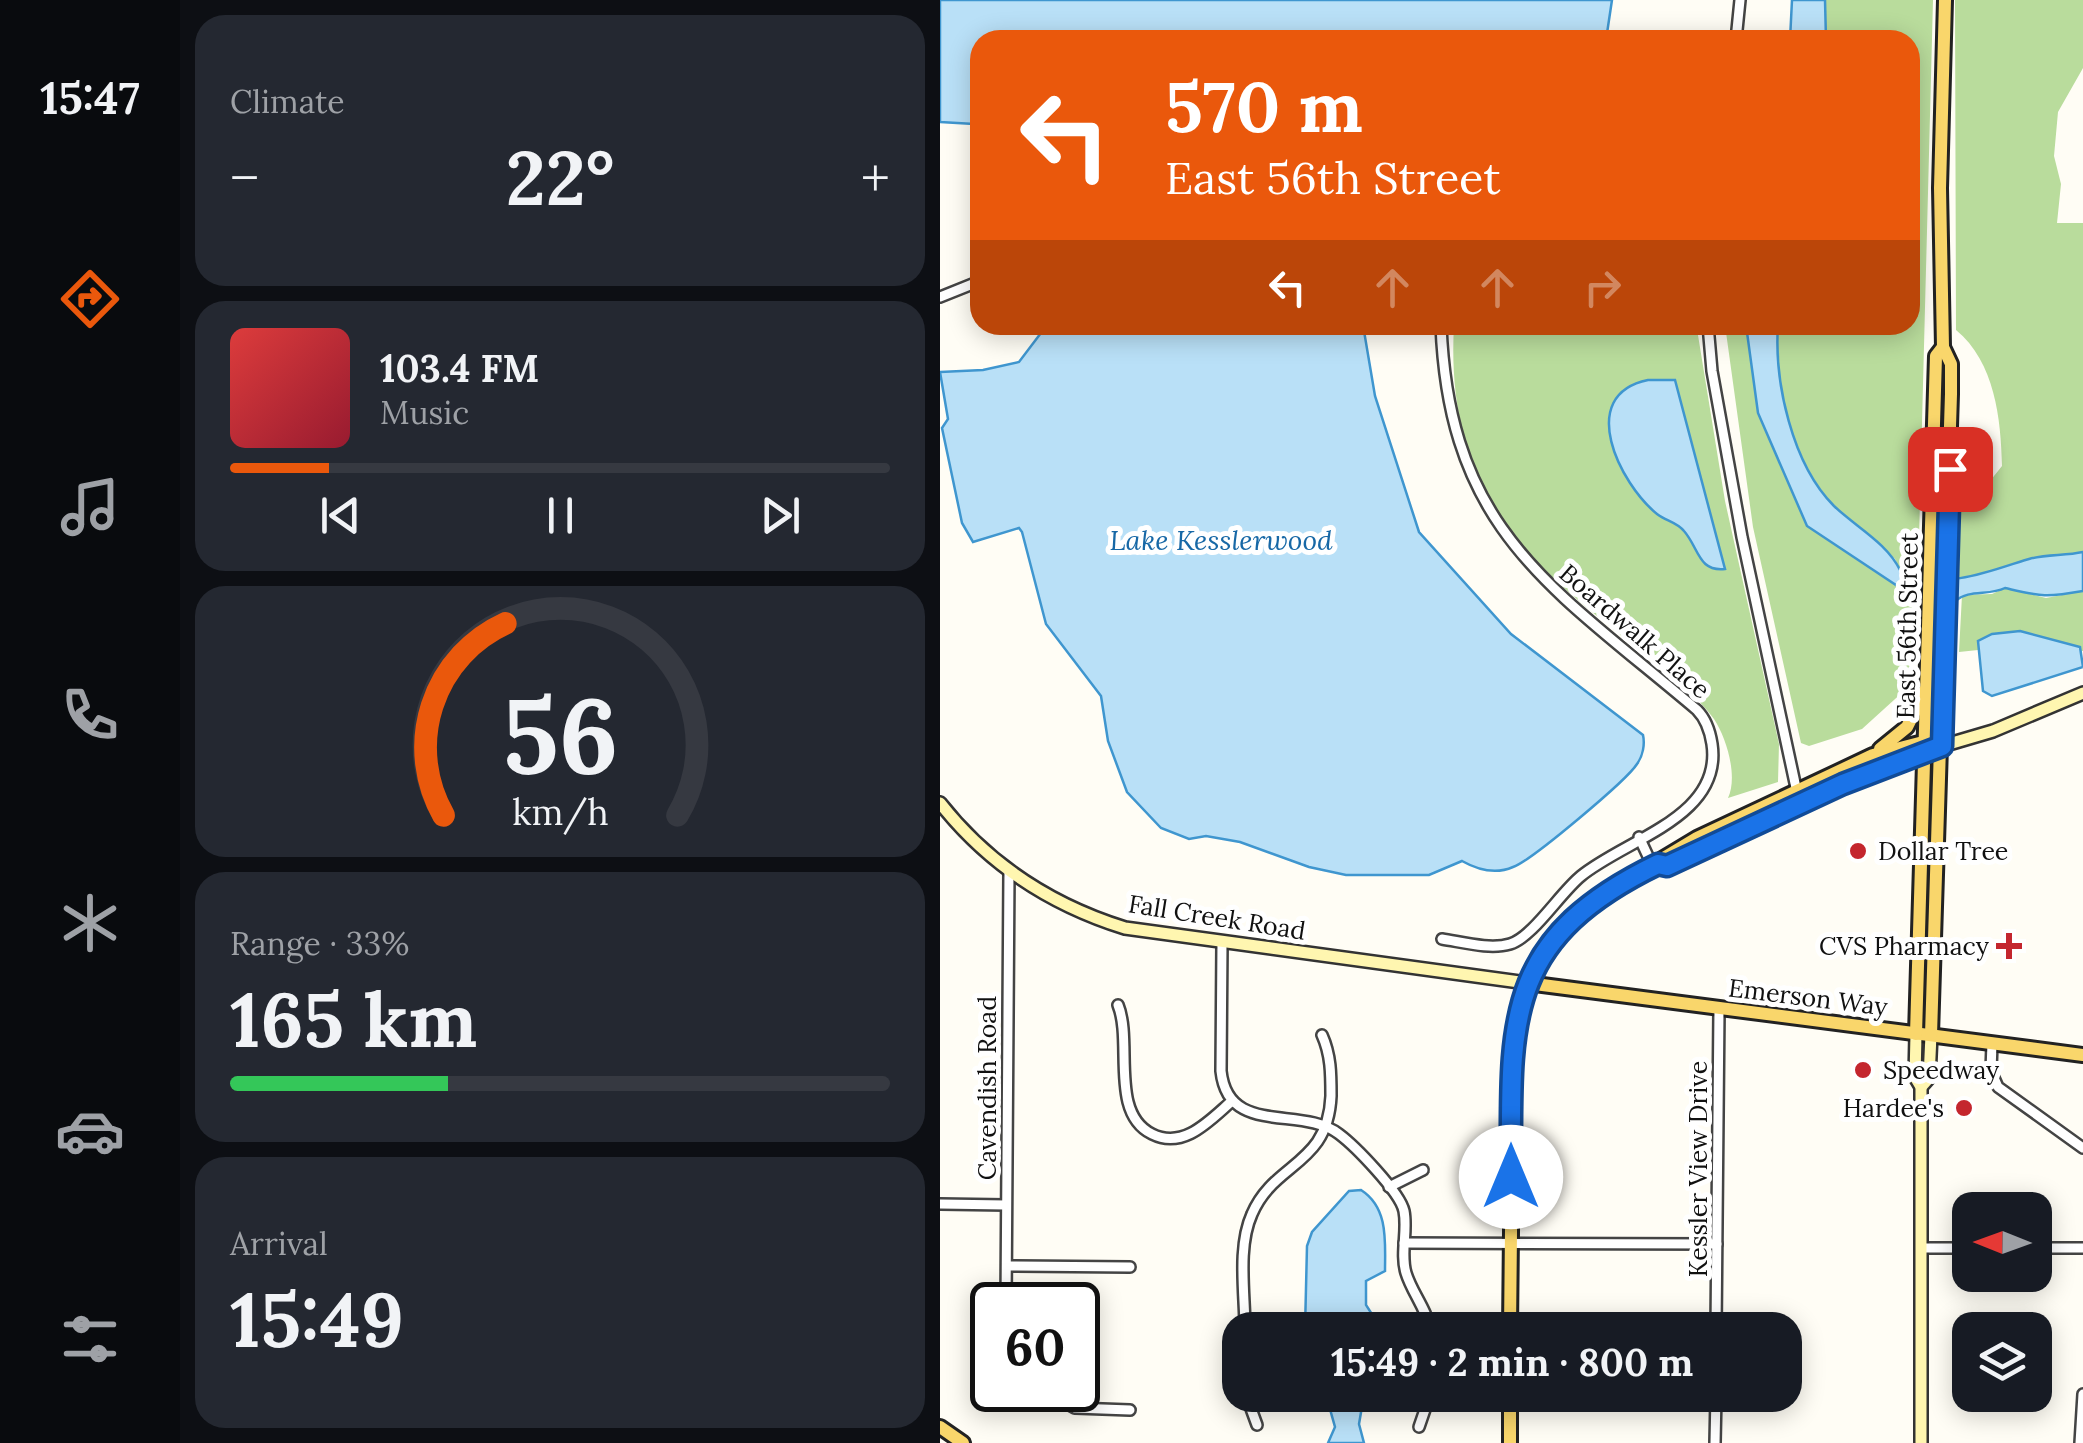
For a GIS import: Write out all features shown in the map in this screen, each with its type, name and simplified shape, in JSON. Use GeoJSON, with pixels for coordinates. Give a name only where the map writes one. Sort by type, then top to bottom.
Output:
{"type":"FeatureCollection","features":[{"type":"Feature","properties":{"kind":"main road","name":"East 56th Street"},"geometry":{"type":"LineString","coordinates":[[1920,1087],[1930,1078],[1948,498],[1950,364],[1943,348],[1940,188],[1945,0]]}},
{"type":"Feature","properties":{"kind":"main road","name":"East 56th Street"},"geometry":{"type":"LineString","coordinates":[[1921,1443],[1920,1087],[1915,1077],[1936,356],[1943,348]]}},
{"type":"Feature","properties":{"kind":"main road"},"geometry":{"type":"LineString","coordinates":[[1510,1312],[1511,1059],[1516,1016],[1527,983],[1546,948],[1584,909],[1655,866],[1667,866],[1873,755],[1904,731],[1928,686]]}},
{"type":"Feature","properties":{"kind":"main road"},"geometry":{"type":"LineString","coordinates":[[1873,755],[1942,746],[1993,732],[2083,693]]}},
{"type":"Feature","properties":{"kind":"main road"},"geometry":{"type":"LineString","coordinates":[[1798,797],[1867,774],[1927,748]]}},
{"type":"Feature","properties":{"kind":"main road","name":"Fall Creek Road"},"geometry":{"type":"LineString","coordinates":[[940,803],[1009,871],[1046,895],[1106,922],[1222,943],[1527,983]]}},
{"type":"Feature","properties":{"kind":"main road","name":"Emerson Way"},"geometry":{"type":"LineString","coordinates":[[1527,983],[2083,1055]]}},
{"type":"Feature","properties":{"kind":"main road"},"geometry":{"type":"LineString","coordinates":[[1510,1412],[1510,1443]]}},
{"type":"Feature","properties":{"kind":"main road"},"geometry":{"type":"LineString","coordinates":[[940,1427],[963,1443]]}},
{"type":"Feature","properties":{"kind":"street"},"geometry":{"type":"LineString","coordinates":[[1737,30],[1740,0]]}},
{"type":"Feature","properties":{"kind":"street"},"geometry":{"type":"LineString","coordinates":[[940,297],[970,284]]}},
{"type":"Feature","properties":{"kind":"street","name":"Boardwalk Place"},"geometry":{"type":"LineString","coordinates":[[1442,335],[1450,417],[1466,466],[1500,529],[1550,584],[1697,710],[1708,726],[1713,760],[1703,791],[1686,811],[1578,878],[1516,942],[1498,946],[1442,939]]}},
{"type":"Feature","properties":{"kind":"street"},"geometry":{"type":"LineString","coordinates":[[1709,335],[1742,537],[1798,797]]}},
{"type":"Feature","properties":{"kind":"street"},"geometry":{"type":"LineString","coordinates":[[1639,838],[1655,866]]}},
{"type":"Feature","properties":{"kind":"street","name":"Cavendish Road"},"geometry":{"type":"LineString","coordinates":[[1006,1282],[1009,871]]}},
{"type":"Feature","properties":{"kind":"street"},"geometry":{"type":"LineString","coordinates":[[1222,943],[1221,1071],[1232,1101],[1255,1116],[1327,1127],[1350,1144],[1404,1209],[1406,1274],[1422,1312]]}},
{"type":"Feature","properties":{"kind":"street"},"geometry":{"type":"LineString","coordinates":[[1118,1004],[1127,1042],[1127,1101],[1142,1127],[1161,1138],[1183,1137],[1232,1101]]}},
{"type":"Feature","properties":{"kind":"street","name":"Kessler View Drive"},"geometry":{"type":"LineString","coordinates":[[1716,1312],[1718,1009]]}},
{"type":"Feature","properties":{"kind":"street"},"geometry":{"type":"LineString","coordinates":[[1247,1312],[1250,1218],[1262,1198],[1318,1146],[1327,1127],[1330,1060],[1322,1035]]}},
{"type":"Feature","properties":{"kind":"street"},"geometry":{"type":"LineString","coordinates":[[1992,1043],[1992,1075],[1998,1087],[2083,1148]]}},
{"type":"Feature","properties":{"kind":"street"},"geometry":{"type":"LineString","coordinates":[[1389,1188],[1423,1170]]}},
{"type":"Feature","properties":{"kind":"street"},"geometry":{"type":"LineString","coordinates":[[940,1204],[1006,1205]]}},
{"type":"Feature","properties":{"kind":"street"},"geometry":{"type":"LineString","coordinates":[[1404,1243],[1718,1244]]}},
{"type":"Feature","properties":{"kind":"street"},"geometry":{"type":"LineString","coordinates":[[1922,1248],[1952,1248]]}},
{"type":"Feature","properties":{"kind":"street"},"geometry":{"type":"LineString","coordinates":[[2052,1248],[2083,1248]]}},
{"type":"Feature","properties":{"kind":"street"},"geometry":{"type":"LineString","coordinates":[[1006,1266],[1130,1267]]}},
{"type":"Feature","properties":{"kind":"street"},"geometry":{"type":"LineString","coordinates":[[2080,1443],[2083,1394]]}},
{"type":"Feature","properties":{"kind":"street"},"geometry":{"type":"LineString","coordinates":[[1100,1409],[1130,1410]]}},
{"type":"Feature","properties":{"kind":"street"},"geometry":{"type":"LineString","coordinates":[[1252,1412],[1256,1424]]}},
{"type":"Feature","properties":{"kind":"street"},"geometry":{"type":"LineString","coordinates":[[1419,1426],[1424,1412]]}},
{"type":"Feature","properties":{"kind":"street"},"geometry":{"type":"LineString","coordinates":[[1715,1443],[1716,1412]]}},
{"type":"Feature","properties":{"kind":"green space"},"geometry":{"type":"Polygon","coordinates":[[[1825,0],[1933,0],[1918,577],[1900,570],[1895,559],[1838,510],[1817,484],[1796,442],[1779,371],[1778,335],[1920,335],[1920,30],[1826,30],[1825,0]]]}},
{"type":"Feature","properties":{"kind":"green space"},"geometry":{"type":"Polygon","coordinates":[[[1955,0],[2083,0],[2083,68],[2058,112],[2054,156],[2061,184],[2057,223],[2083,223],[2083,552],[2027,560],[1997,573],[1959,579],[1960,492],[1979,474],[1990,481],[2002,466],[1993,392],[1980,358],[1956,330],[1955,0]]]}},
{"type":"Feature","properties":{"kind":"green space"},"geometry":{"type":"Polygon","coordinates":[[[1454,335],[1698,335],[1725,501],[1779,744],[1778,782],[1728,798],[1732,780],[1730,758],[1719,727],[1708,712],[1555,580],[1503,521],[1468,452],[1457,402],[1454,335]]]}},
{"type":"Feature","properties":{"kind":"green space"},"geometry":{"type":"Polygon","coordinates":[[[1726,335],[1747,335],[1758,413],[1807,526],[1914,597],[1916,680],[1862,729],[1809,746],[1801,743],[1753,527],[1726,335]]]}},
{"type":"Feature","properties":{"kind":"green space"},"geometry":{"type":"Polygon","coordinates":[[[2005,588],[2046,598],[2083,591],[2083,651],[1978,641],[1978,650],[1959,652],[1962,595],[1992,594],[2005,588]]]}},
{"type":"Feature","properties":{"kind":"water"},"geometry":{"type":"Polygon","coordinates":[[[940,0],[1612,0],[1608,30],[970,30],[970,124],[940,122],[940,0]]]}},
{"type":"Feature","properties":{"kind":"water"},"geometry":{"type":"Polygon","coordinates":[[[1792,0],[1825,0],[1826,30],[1790,30],[1792,0]]]}},
{"type":"Feature","properties":{"kind":"water","name":"Lake Kesslerwood"},"geometry":{"type":"Polygon","coordinates":[[[1039,335],[1365,335],[1375,396],[1419,532],[1511,634],[1643,735],[1643,750],[1637,764],[1558,836],[1523,862],[1500,871],[1480,869],[1462,861],[1429,875],[1346,875],[1309,867],[1240,842],[1206,836],[1189,839],[1161,828],[1127,792],[1108,741],[1101,696],[1046,624],[1022,532],[1019,528],[973,542],[962,523],[942,428],[948,419],[940,372],[983,370],[1019,362],[1039,335]]]}},
{"type":"Feature","properties":{"kind":"water"},"geometry":{"type":"Polygon","coordinates":[[[1747,335],[1778,335],[1783,396],[1807,468],[1834,506],[1879,543],[1900,570],[1951,579],[2035,557],[2083,552],[2083,591],[2042,595],[2005,588],[1966,595],[1955,601],[1914,597],[1807,526],[1758,413],[1747,335]]]}},
{"type":"Feature","properties":{"kind":"water"},"geometry":{"type":"Polygon","coordinates":[[[1648,380],[1675,380],[1725,569],[1704,563],[1681,528],[1643,500],[1619,462],[1611,441],[1609,421],[1613,403],[1626,389],[1648,380]]]}},
{"type":"Feature","properties":{"kind":"water"},"geometry":{"type":"Polygon","coordinates":[[[2020,631],[2080,647],[2083,667],[1992,696],[1983,691],[1978,641],[1992,634],[2020,631]]]}},
{"type":"Feature","properties":{"kind":"water"},"geometry":{"type":"Polygon","coordinates":[[[1361,1190],[1370,1197],[1383,1226],[1385,1271],[1366,1281],[1366,1305],[1370,1312],[1305,1312],[1307,1246],[1312,1232],[1349,1191],[1361,1190]]]}},
{"type":"Feature","properties":{"kind":"water"},"geometry":{"type":"Polygon","coordinates":[[[1331,1412],[1361,1412],[1359,1424],[1364,1443],[1328,1443],[1335,1427],[1331,1412]]]}},
{"type":"Feature","properties":{"kind":"place","name":"Dollar Tree"},"geometry":{"type":"Point","coordinates":[1858,851]}},
{"type":"Feature","properties":{"kind":"place","name":"CVS Pharmacy"},"geometry":{"type":"Point","coordinates":[2009,946]}},
{"type":"Feature","properties":{"kind":"place","name":"Speedway"},"geometry":{"type":"Point","coordinates":[1863,1070]}},
{"type":"Feature","properties":{"kind":"place","name":"Hardee's"},"geometry":{"type":"Point","coordinates":[1964,1108]}},
{"type":"Feature","properties":{"kind":"route"},"geometry":{"type":"LineString","coordinates":[[1511,1177],[1511,1059],[1516,1016],[1534,966],[1566,926],[1604,893],[1658,864],[1667,866],[1843,784],[1942,746],[1950,469]]}}]}
